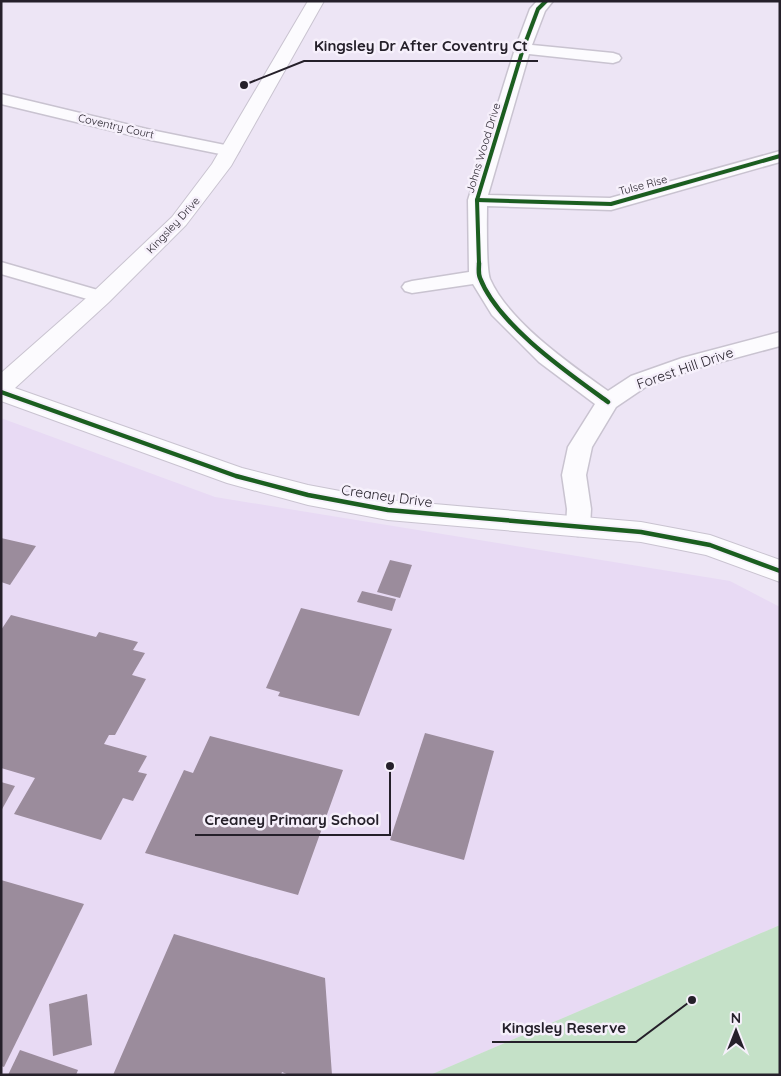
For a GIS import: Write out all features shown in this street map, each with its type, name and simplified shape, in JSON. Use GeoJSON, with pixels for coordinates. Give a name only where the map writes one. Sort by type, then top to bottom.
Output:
{"type":"FeatureCollection","features":[{"type":"Feature","properties":{"kind":"main road","name":"Kingsley Drive"},"geometry":{"type":"LineString","coordinates":[[3,379],[92,294],[180,220],[202,193],[301,1]]}},
{"type":"Feature","properties":{"kind":"main road","name":"Kingsley Drive"},"geometry":{"type":"LineString","coordinates":[[223,149],[316,1]]}},
{"type":"Feature","properties":{"kind":"main road","name":"Creaney Drive"},"geometry":{"type":"LineString","coordinates":[[3,379],[236,476],[308,494],[388,510],[578,518],[641,514],[716,528],[780,552]]}},
{"type":"Feature","properties":{"kind":"main road","name":"Creaney Drive"},"geometry":{"type":"LineString","coordinates":[[578,518],[702,543],[780,571]]}},
{"type":"Feature","properties":{"kind":"street","name":"Johns Wood Drive"},"geometry":{"type":"LineString","coordinates":[[546,1],[538,9],[523,49],[477,200],[479,277],[499,310],[547,357],[608,402]]}},
{"type":"Feature","properties":{"kind":"street"},"geometry":{"type":"LineString","coordinates":[[523,49],[613,58]]}},
{"type":"Feature","properties":{"kind":"street","name":"Coventry Court"},"geometry":{"type":"LineString","coordinates":[[1,99],[151,135],[223,149]]}},
{"type":"Feature","properties":{"kind":"street","name":"Tulse Rise"},"geometry":{"type":"LineString","coordinates":[[477,200],[611,204],[780,156]]}},
{"type":"Feature","properties":{"kind":"street"},"geometry":{"type":"LineString","coordinates":[[1,268],[92,294]]}},
{"type":"Feature","properties":{"kind":"street"},"geometry":{"type":"LineString","coordinates":[[412,287],[479,277]]}},
{"type":"Feature","properties":{"kind":"street","name":"Forest Hill Drive"},"geometry":{"type":"LineString","coordinates":[[578,518],[574,475],[580,446],[608,402],[638,381],[690,364],[780,339]]}},
{"type":"Feature","properties":{"kind":"shaded area"},"geometry":{"type":"Polygon","coordinates":[[[1,418],[215,497],[730,581],[780,607],[780,925],[430,1075],[1,1075],[1,418]]]}},
{"type":"Feature","properties":{"kind":"green space"},"geometry":{"type":"Polygon","coordinates":[[[780,925],[780,1075],[430,1075],[780,925]]]}},
{"type":"Feature","properties":{"kind":"building"},"geometry":{"type":"Polygon","coordinates":[[[1,538],[36,546],[10,585],[1,582],[1,538]]]}},
{"type":"Feature","properties":{"kind":"building"},"geometry":{"type":"Polygon","coordinates":[[[390,560],[412,565],[400,598],[377,592],[390,560]]]}},
{"type":"Feature","properties":{"kind":"building"},"geometry":{"type":"Polygon","coordinates":[[[362,591],[396,599],[392,611],[357,602],[362,591]]]}},
{"type":"Feature","properties":{"kind":"building"},"geometry":{"type":"Polygon","coordinates":[[[301,608],[392,629],[359,716],[278,696],[280,692],[266,688],[301,608]]]}},
{"type":"Feature","properties":{"kind":"building"},"geometry":{"type":"Polygon","coordinates":[[[11,615],[96,637],[99,632],[138,642],[133,650],[145,653],[132,675],[146,679],[115,735],[109,735],[104,744],[147,756],[138,772],[147,774],[133,801],[123,798],[101,840],[14,814],[35,778],[1,768],[1,630],[11,615]]]}},
{"type":"Feature","properties":{"kind":"building"},"geometry":{"type":"Polygon","coordinates":[[[425,733],[494,751],[464,860],[390,840],[425,733]]]}},
{"type":"Feature","properties":{"kind":"building"},"geometry":{"type":"Polygon","coordinates":[[[210,736],[343,770],[298,895],[145,853],[184,770],[193,773],[210,736]]]}},
{"type":"Feature","properties":{"kind":"building"},"geometry":{"type":"Polygon","coordinates":[[[1,782],[15,786],[1,811],[1,782]]]}},
{"type":"Feature","properties":{"kind":"building"},"geometry":{"type":"Polygon","coordinates":[[[1,880],[84,904],[4,1067],[1,1066],[1,880]]]}},
{"type":"Feature","properties":{"kind":"building"},"geometry":{"type":"Polygon","coordinates":[[[174,934],[325,978],[332,1075],[289,1075],[282,1072],[281,1075],[113,1075],[174,934]]]}},
{"type":"Feature","properties":{"kind":"building"},"geometry":{"type":"Polygon","coordinates":[[[87,994],[92,1045],[53,1056],[49,1004],[87,994]]]}},
{"type":"Feature","properties":{"kind":"building"},"geometry":{"type":"Polygon","coordinates":[[[20,1050],[78,1070],[76,1075],[8,1075],[20,1050]]]}},
{"type":"Feature","properties":{"kind":"cycle path"},"geometry":{"type":"LineString","coordinates":[[546,1],[538,9],[523,49],[477,200],[479,277],[499,310],[547,357],[608,402]]}},
{"type":"Feature","properties":{"kind":"cycle path"},"geometry":{"type":"LineString","coordinates":[[477,200],[611,204],[780,156]]}},
{"type":"Feature","properties":{"kind":"cycle path"},"geometry":{"type":"LineString","coordinates":[[1,392],[236,476],[308,495],[388,510],[641,532],[710,545],[780,571]]}},
{"type":"Feature","properties":{"kind":"place","name":"Kingsley Dr After Coventry Ct"},"geometry":{"type":"Point","coordinates":[244,85]}},
{"type":"Feature","properties":{"kind":"place","name":"Creaney Primary School"},"geometry":{"type":"Point","coordinates":[390,766]}},
{"type":"Feature","properties":{"kind":"place","name":"Kingsley Reserve"},"geometry":{"type":"Point","coordinates":[692,1000]}}]}
